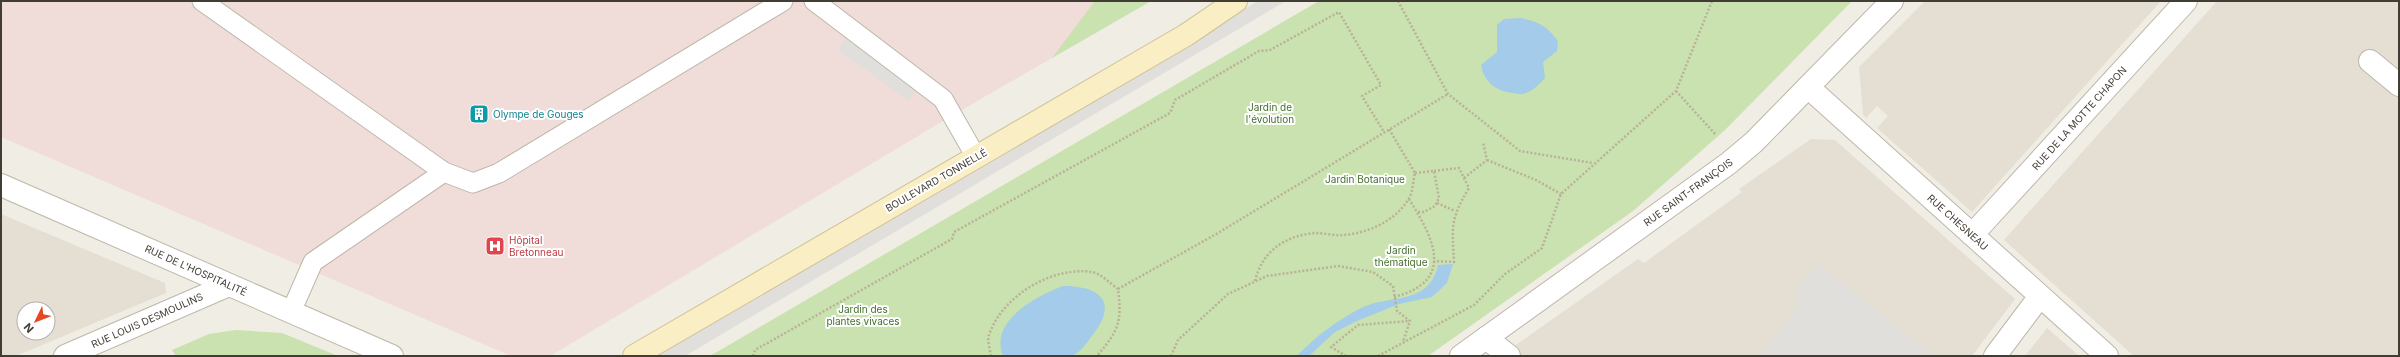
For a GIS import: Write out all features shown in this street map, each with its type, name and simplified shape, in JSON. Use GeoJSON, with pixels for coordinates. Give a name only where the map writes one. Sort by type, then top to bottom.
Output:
{"type":"FeatureCollection","features":[{"type":"Feature","properties":{"kind":"main road","name":"BOULEVARD TONNELLÉ"},"geometry":{"type":"LineString","coordinates":[[634,356],[1186,35],[1236,1]]}},
{"type":"Feature","properties":{"kind":"street","name":"RUE SAINT-FRANÇOIS"},"geometry":{"type":"LineString","coordinates":[[1461,356],[1729,163],[1754,142],[1892,1]]}},
{"type":"Feature","properties":{"kind":"street","name":"RUE DE LA MOTTE CHAPON"},"geometry":{"type":"LineString","coordinates":[[1972,235],[2186,1]]}},
{"type":"Feature","properties":{"kind":"street"},"geometry":{"type":"LineString","coordinates":[[2370,61],[2399,85]]}},
{"type":"Feature","properties":{"kind":"street","name":"RUE CHESNEAU"},"geometry":{"type":"LineString","coordinates":[[1808,87],[2107,356]]}},
{"type":"Feature","properties":{"kind":"street","name":"RUE DE L'HOSPITALITÉ"},"geometry":{"type":"LineString","coordinates":[[1,184],[392,356]]}},
{"type":"Feature","properties":{"kind":"street","name":"RUE LOUIS DESMOULINS"},"geometry":{"type":"LineString","coordinates":[[65,356],[229,285]]}},
{"type":"Feature","properties":{"kind":"street"},"geometry":{"type":"LineString","coordinates":[[1995,356],[2040,296]]}},
{"type":"Feature","properties":{"kind":"street"},"geometry":{"type":"LineString","coordinates":[[1486,338],[1509,356]]}},
{"type":"Feature","properties":{"kind":"lane"},"geometry":{"type":"LineString","coordinates":[[202,1],[444,172],[473,183],[499,173],[782,1]]}},
{"type":"Feature","properties":{"kind":"lane"},"geometry":{"type":"LineString","coordinates":[[814,1],[943,99],[976,157]]}},
{"type":"Feature","properties":{"kind":"lane"},"geometry":{"type":"LineString","coordinates":[[291,312],[313,262],[444,172]]}},
{"type":"Feature","properties":{"kind":"path"},"geometry":{"type":"LineString","coordinates":[[1398,1],[1448,94],[1520,151],[1594,164]]}},
{"type":"Feature","properties":{"kind":"path"},"geometry":{"type":"LineString","coordinates":[[1378,356],[1474,306],[1505,274],[1542,248],[1561,194],[1676,90],[1712,1]]}},
{"type":"Feature","properties":{"kind":"path"},"geometry":{"type":"LineString","coordinates":[[753,356],[755,350],[952,239],[954,232],[1170,113],[1175,100],[1259,50],[1270,50],[1339,12],[1381,85],[1362,96],[1384,132]]}},
{"type":"Feature","properties":{"kind":"path"},"geometry":{"type":"LineString","coordinates":[[1676,90],[1717,137]]}},
{"type":"Feature","properties":{"kind":"path"},"geometry":{"type":"LineString","coordinates":[[1118,289],[1218,233],[1448,94]]}},
{"type":"Feature","properties":{"kind":"path"},"geometry":{"type":"LineString","coordinates":[[1255,282],[1258,268],[1271,250],[1291,237],[1317,233],[1343,236],[1374,228],[1390,218],[1409,199],[1414,173],[1389,129]]}},
{"type":"Feature","properties":{"kind":"path"},"geometry":{"type":"LineString","coordinates":[[1483,142],[1486,160]]}},
{"type":"Feature","properties":{"kind":"path"},"geometry":{"type":"LineString","coordinates":[[1486,160],[1536,180],[1561,194]]}},
{"type":"Feature","properties":{"kind":"path"},"geometry":{"type":"LineString","coordinates":[[1464,178],[1486,160]]}},
{"type":"Feature","properties":{"kind":"path"},"geometry":{"type":"LineString","coordinates":[[1414,173],[1459,168],[1469,188],[1455,211],[1452,234],[1454,262],[1434,261]]}},
{"type":"Feature","properties":{"kind":"path"},"geometry":{"type":"LineString","coordinates":[[1417,212],[1424,212],[1435,206],[1439,198],[1434,171]]}},
{"type":"Feature","properties":{"kind":"path"},"geometry":{"type":"LineString","coordinates":[[1394,297],[1410,293],[1420,287],[1428,279],[1433,270],[1434,261],[1430,241],[1417,212],[1409,199]]}},
{"type":"Feature","properties":{"kind":"path"},"geometry":{"type":"LineString","coordinates":[[1436,203],[1455,211]]}},
{"type":"Feature","properties":{"kind":"path"},"geometry":{"type":"LineString","coordinates":[[1171,356],[1178,340],[1228,294],[1267,276],[1338,266],[1373,272],[1393,286],[1397,311],[1410,321]]}},
{"type":"Feature","properties":{"kind":"path"},"geometry":{"type":"LineString","coordinates":[[991,356],[988,336],[1000,315],[1022,291],[1046,279],[1070,272],[1094,272],[1118,289],[1121,314],[1111,339],[1097,356]]}},
{"type":"Feature","properties":{"kind":"path"},"geometry":{"type":"LineString","coordinates":[[1402,343],[1410,321]]}},
{"type":"Feature","properties":{"kind":"path"},"geometry":{"type":"LineString","coordinates":[[1346,356],[1331,347],[1358,325],[1410,321]]}},
{"type":"Feature","properties":{"kind":"shaded area","name":"Hôpital Bretonneau"},"geometry":{"type":"Polygon","coordinates":[[[1,1],[1151,1],[953,115],[550,356],[511,356],[1,137],[1,1]]]}},
{"type":"Feature","properties":{"kind":"shaded area"},"geometry":{"type":"Polygon","coordinates":[[[1258,1],[1286,1],[685,356],[653,356],[1258,1]]]}},
{"type":"Feature","properties":{"kind":"shaded area"},"geometry":{"type":"Polygon","coordinates":[[[1925,1],[2161,1],[1972,212],[1877,128],[1888,116],[1877,106],[1866,118],[1863,114],[1859,67],[1925,1]]]}},
{"type":"Feature","properties":{"kind":"shaded area"},"geometry":{"type":"Polygon","coordinates":[[[2217,1],[2399,1],[2399,356],[2134,356],[2004,240],[2217,1]]]}},
{"type":"Feature","properties":{"kind":"shaded area"},"geometry":{"type":"Polygon","coordinates":[[[846,37],[917,90],[909,101],[838,50],[846,37]]]}},
{"type":"Feature","properties":{"kind":"shaded area"},"geometry":{"type":"Polygon","coordinates":[[[1811,139],[1835,140],[2015,299],[1972,356],[1500,356],[1638,259],[1644,263],[1742,192],[1739,189],[1811,139]]]}},
{"type":"Feature","properties":{"kind":"shaded area"},"geometry":{"type":"Polygon","coordinates":[[[1,214],[165,283],[166,293],[56,339],[56,301],[16,301],[16,341],[52,341],[16,356],[1,356],[1,214]]]}},
{"type":"Feature","properties":{"kind":"shaded area"},"geometry":{"type":"Polygon","coordinates":[[[1818,264],[1935,356],[1761,356],[1800,301],[1793,293],[1818,264]]]}},
{"type":"Feature","properties":{"kind":"shaded area"},"geometry":{"type":"Polygon","coordinates":[[[2047,328],[2069,347],[2079,356],[2025,356],[2047,328]]]}},
{"type":"Feature","properties":{"kind":"green space"},"geometry":{"type":"Polygon","coordinates":[[[1095,1],[1151,1],[1052,58],[1095,1]]]}},
{"type":"Feature","properties":{"kind":"green space","name":"Jardin Botanique"},"geometry":{"type":"Polygon","coordinates":[[[1319,1],[1852,1],[1725,130],[1633,211],[1428,356],[710,356],[1319,1]]]}},
{"type":"Feature","properties":{"kind":"green space"},"geometry":{"type":"Polygon","coordinates":[[[236,330],[282,333],[338,356],[176,356],[172,350],[209,334],[236,330]]]}},
{"type":"Feature","properties":{"kind":"water"},"geometry":{"type":"Polygon","coordinates":[[[1521,18],[1542,25],[1558,41],[1557,51],[1543,62],[1545,78],[1532,90],[1524,94],[1518,94],[1501,90],[1492,85],[1485,76],[1481,65],[1497,52],[1497,25],[1504,19],[1521,18]]]}},
{"type":"Feature","properties":{"kind":"water"},"geometry":{"type":"Polygon","coordinates":[[[1453,264],[1447,283],[1432,297],[1399,304],[1357,321],[1335,332],[1309,356],[1297,356],[1327,329],[1352,313],[1372,304],[1407,297],[1417,293],[1426,287],[1433,278],[1438,265],[1453,264]]]}},
{"type":"Feature","properties":{"kind":"water"},"geometry":{"type":"Polygon","coordinates":[[[1063,286],[1088,289],[1096,293],[1102,299],[1105,306],[1104,315],[1099,325],[1080,351],[1071,356],[1003,356],[1000,343],[1003,332],[1009,321],[1028,303],[1052,290],[1063,286]]]}},
{"type":"Feature","properties":{"kind":"place","name":"Olympe de Gouges"},"geometry":{"type":"Point","coordinates":[479,114]}},
{"type":"Feature","properties":{"kind":"place","name":"Hôpital Bretonneau"},"geometry":{"type":"Point","coordinates":[495,246]}},
{"type":"Feature","properties":{"kind":"park label","name":"Jardin de l'évolution"},"geometry":{"type":"Point","coordinates":[1270,112]}},
{"type":"Feature","properties":{"kind":"park label","name":"Jardin thématique"},"geometry":{"type":"Point","coordinates":[1401,256]}},
{"type":"Feature","properties":{"kind":"park label","name":"Jardin des plantes vivaces"},"geometry":{"type":"Point","coordinates":[863,314]}}]}
